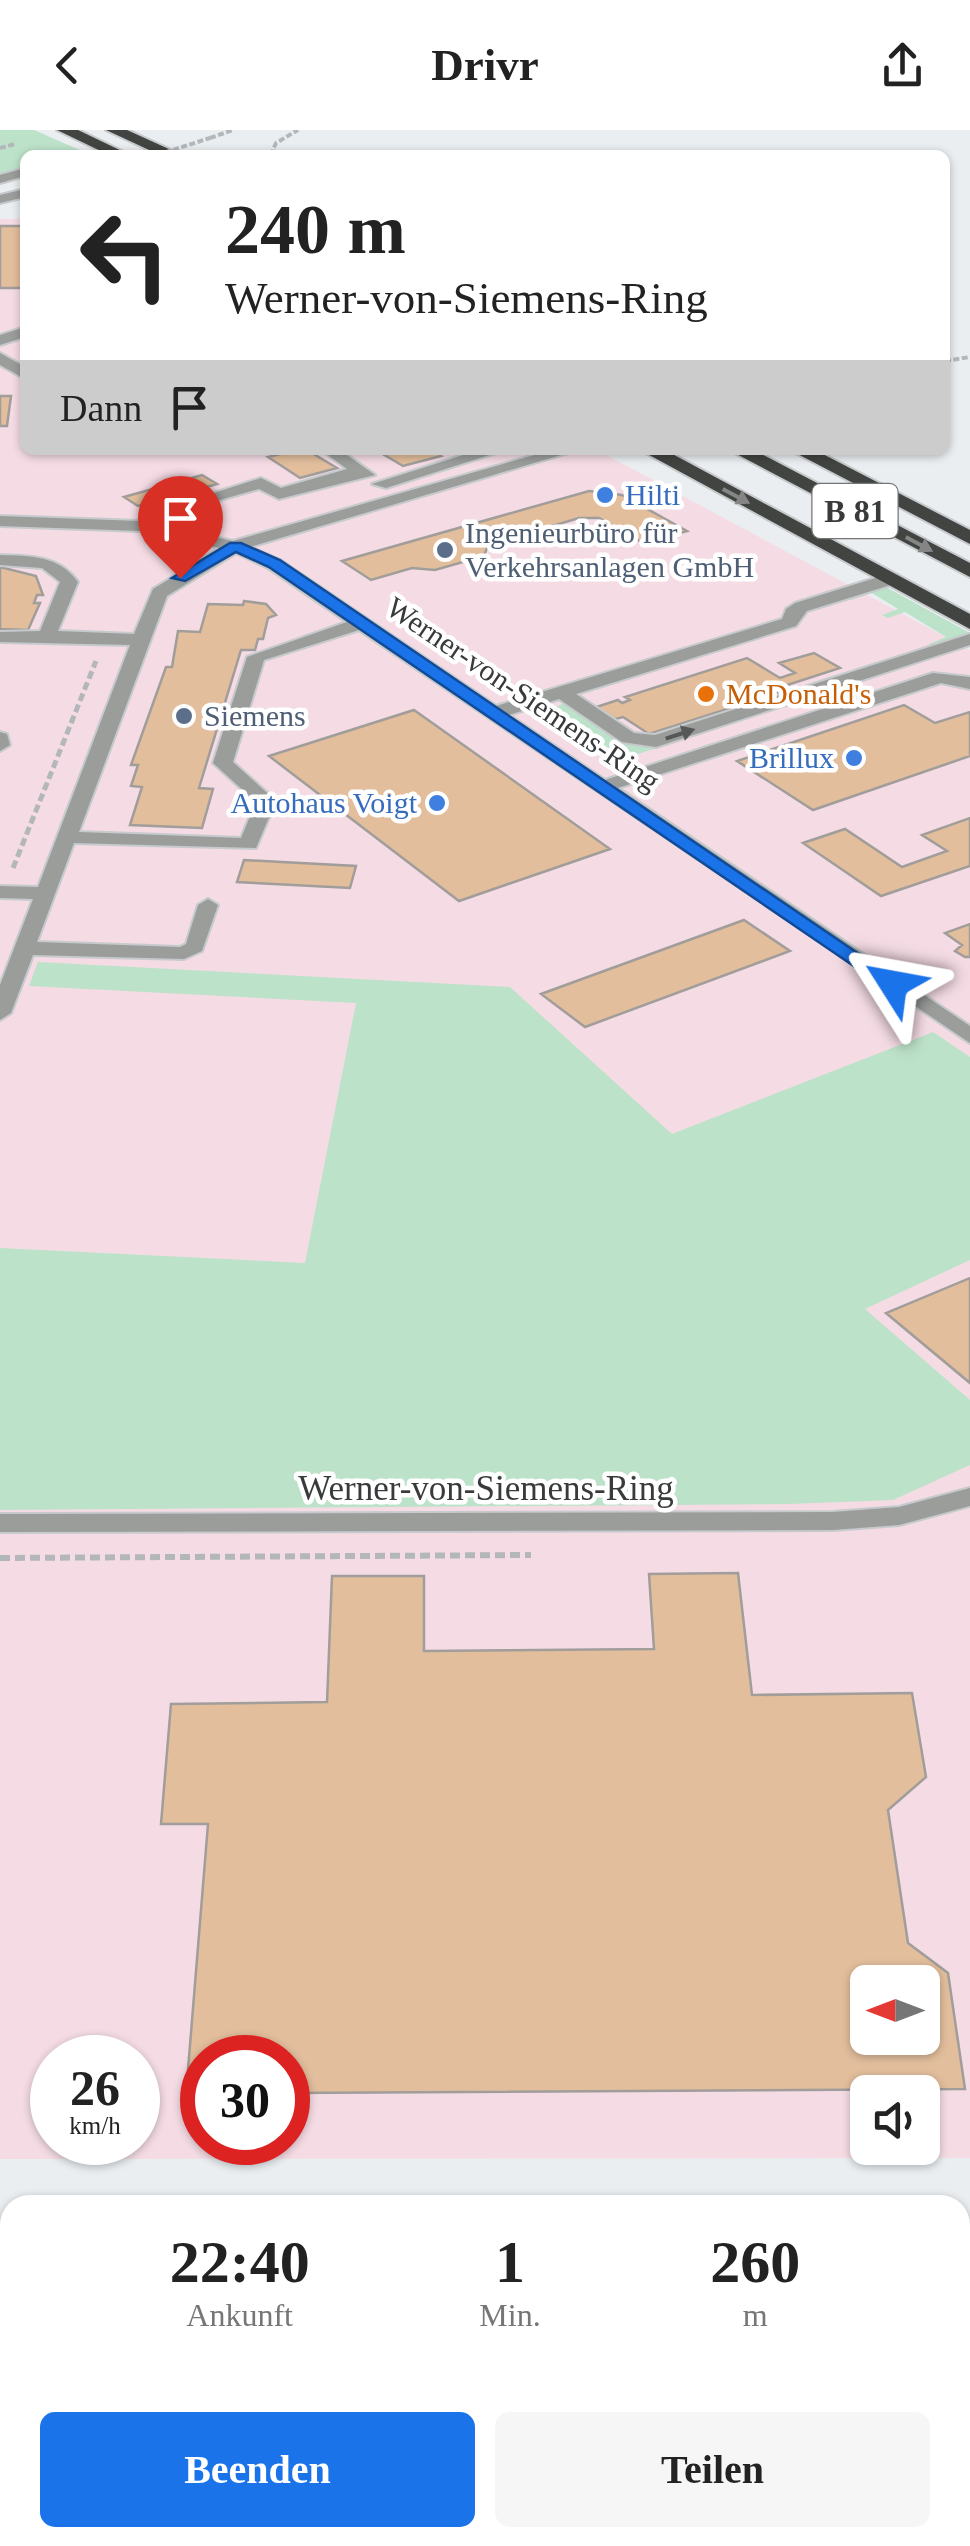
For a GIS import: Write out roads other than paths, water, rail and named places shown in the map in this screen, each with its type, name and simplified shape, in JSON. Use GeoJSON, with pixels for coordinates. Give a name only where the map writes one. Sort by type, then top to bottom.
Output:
{"type":"FeatureCollection","features":[{"type":"Feature","properties":{"kind":"highway"},"geometry":{"type":"LineString","coordinates":[[65,130],[111,150]]}},
{"type":"Feature","properties":{"kind":"highway"},"geometry":{"type":"LineString","coordinates":[[114,130],[162,150]]}},
{"type":"Feature","properties":{"kind":"highway"},"geometry":{"type":"LineString","coordinates":[[659,455],[970,623]]}},
{"type":"Feature","properties":{"kind":"highway","name":"B 81"},"geometry":{"type":"LineString","coordinates":[[749,455],[970,572]]}},
{"type":"Feature","properties":{"kind":"highway","name":"B 81"},"geometry":{"type":"LineString","coordinates":[[810,455],[970,538]]}},
{"type":"Feature","properties":{"kind":"street"},"geometry":{"type":"LineString","coordinates":[[338,455],[400,498]]}},
{"type":"Feature","properties":{"kind":"street"},"geometry":{"type":"LineString","coordinates":[[380,484],[480,455]]}},
{"type":"Feature","properties":{"kind":"street","name":"Werner-von-Siemens-Ring"},"geometry":{"type":"LineString","coordinates":[[0,1013],[159,593],[236,546],[552,455]]}},
{"type":"Feature","properties":{"kind":"street"},"geometry":{"type":"LineString","coordinates":[[181,506],[261,482],[279,494],[360,470]]}},
{"type":"Feature","properties":{"kind":"street","name":"Werner-von-Siemens-Ring"},"geometry":{"type":"LineString","coordinates":[[0,521],[128,524],[236,546],[274,564],[970,1036]]}},
{"type":"Feature","properties":{"kind":"street"},"geometry":{"type":"LineString","coordinates":[[0,560],[46,564],[63,572],[68,582],[47,636]]}},
{"type":"Feature","properties":{"kind":"street"},"geometry":{"type":"LineString","coordinates":[[494,713],[790,622],[797,608],[890,578]]}},
{"type":"Feature","properties":{"kind":"street"},"geometry":{"type":"LineString","coordinates":[[65,837],[249,844],[266,800],[223,763],[256,657],[361,623]]}},
{"type":"Feature","properties":{"kind":"street"},"geometry":{"type":"LineString","coordinates":[[0,637],[139,640]]}},
{"type":"Feature","properties":{"kind":"street"},"geometry":{"type":"LineString","coordinates":[[562,693],[629,738],[653,741],[970,639]]}},
{"type":"Feature","properties":{"kind":"street"},"geometry":{"type":"LineString","coordinates":[[602,788],[940,677],[970,683]]}},
{"type":"Feature","properties":{"kind":"street"},"geometry":{"type":"LineString","coordinates":[[0,892],[44,893]]}},
{"type":"Feature","properties":{"kind":"street"},"geometry":{"type":"LineString","coordinates":[[25,948],[184,953],[195,947],[208,905]]}},
{"type":"Feature","properties":{"kind":"street","name":"Werner-von-Siemens-Ring"},"geometry":{"type":"LineString","coordinates":[[0,1523],[863,1520],[899,1516],[970,1497]]}},
{"type":"Feature","properties":{"kind":"place","name":"Hilti"},"geometry":{"type":"Point","coordinates":[605,495]}},
{"type":"Feature","properties":{"kind":"place","name":"Ingenieurbüro für Verkehrsanlagen GmbH"},"geometry":{"type":"Point","coordinates":[445,550]}},
{"type":"Feature","properties":{"kind":"place","name":"McDonald's"},"geometry":{"type":"Point","coordinates":[706,694]}},
{"type":"Feature","properties":{"kind":"place","name":"Siemens"},"geometry":{"type":"Point","coordinates":[184,716]}},
{"type":"Feature","properties":{"kind":"place","name":"Brillux"},"geometry":{"type":"Point","coordinates":[854,758]}},
{"type":"Feature","properties":{"kind":"place","name":"Autohaus Voigt"},"geometry":{"type":"Point","coordinates":[437,803]}}]}
